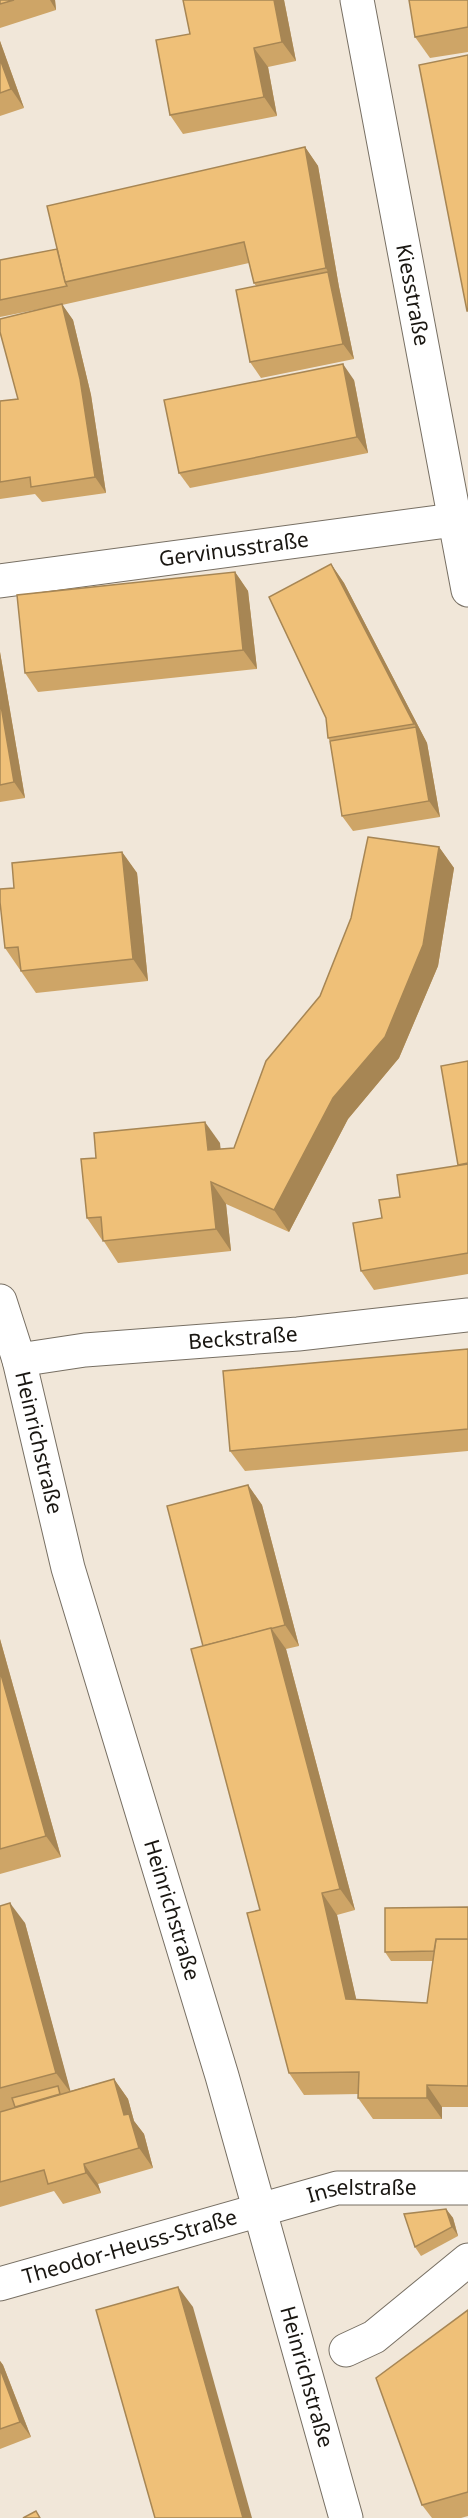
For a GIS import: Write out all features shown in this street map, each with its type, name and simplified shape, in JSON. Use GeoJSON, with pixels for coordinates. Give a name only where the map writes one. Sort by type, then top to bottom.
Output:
{"type":"FeatureCollection","features":[{"type":"Feature","properties":{"kind":"street","name":"Kiesstraße"},"geometry":{"type":"LineString","coordinates":[[357,0],[461,519],[468,590]]}},
{"type":"Feature","properties":{"kind":"street","name":"Gervinusstraße"},"geometry":{"type":"LineString","coordinates":[[0,581],[461,519]]}},
{"type":"Feature","properties":{"kind":"street","name":"Heinrichstraße"},"geometry":{"type":"LineString","coordinates":[[0,1301],[19,1360],[68,1568],[218,2064],[346,2518]]}},
{"type":"Feature","properties":{"kind":"street","name":"Beckstraße"},"geometry":{"type":"LineString","coordinates":[[19,1360],[85,1350],[298,1334],[468,1315]]}},
{"type":"Feature","properties":{"kind":"street","name":"Inselstraße"},"geometry":{"type":"LineString","coordinates":[[259,2208],[337,2188],[468,2188]]}},
{"type":"Feature","properties":{"kind":"street","name":"Theodor-Heuss-Straße"},"geometry":{"type":"LineString","coordinates":[[0,2284],[259,2208]]}},
{"type":"Feature","properties":{"kind":"street"},"geometry":{"type":"LineString","coordinates":[[346,2350],[374,2337],[468,2260]]}},
{"type":"Feature","properties":{"kind":"building"},"geometry":{"type":"Polygon","coordinates":[[[0,0],[14,0],[0,4],[0,0]]]}},
{"type":"Feature","properties":{"kind":"building"},"geometry":{"type":"Polygon","coordinates":[[[183,0],[274,0],[282,42],[254,48],[264,97],[170,115],[156,40],[190,34],[183,0]]]}},
{"type":"Feature","properties":{"kind":"building"},"geometry":{"type":"Polygon","coordinates":[[[409,0],[468,0],[468,27],[415,37],[409,0]]]}},
{"type":"Feature","properties":{"kind":"building"},"geometry":{"type":"Polygon","coordinates":[[[468,55],[468,311],[467,311],[419,65],[468,55]]]}},
{"type":"Feature","properties":{"kind":"building"},"geometry":{"type":"Polygon","coordinates":[[[0,59],[11,89],[0,93],[0,59]]]}},
{"type":"Feature","properties":{"kind":"building"},"geometry":{"type":"Polygon","coordinates":[[[305,147],[326,268],[254,283],[244,242],[65,282],[47,206],[305,147]]]}},
{"type":"Feature","properties":{"kind":"building"},"geometry":{"type":"Polygon","coordinates":[[[57,249],[67,286],[0,300],[0,260],[57,249]]]}},
{"type":"Feature","properties":{"kind":"building"},"geometry":{"type":"Polygon","coordinates":[[[328,272],[343,344],[250,362],[236,290],[328,272]]]}},
{"type":"Feature","properties":{"kind":"building"},"geometry":{"type":"Polygon","coordinates":[[[62,304],[80,379],[95,477],[31,487],[30,477],[0,482],[0,401],[18,399],[0,332],[0,319],[62,304]]]}},
{"type":"Feature","properties":{"kind":"building"},"geometry":{"type":"Polygon","coordinates":[[[343,364],[357,437],[179,473],[164,400],[343,364]]]}},
{"type":"Feature","properties":{"kind":"building"},"geometry":{"type":"Polygon","coordinates":[[[331,564],[414,724],[328,738],[326,718],[269,597],[331,564]]]}},
{"type":"Feature","properties":{"kind":"building"},"geometry":{"type":"Polygon","coordinates":[[[235,572],[243,650],[25,673],[17,595],[235,572]]]}},
{"type":"Feature","properties":{"kind":"building"},"geometry":{"type":"Polygon","coordinates":[[[0,700],[14,782],[0,785],[0,700]]]}},
{"type":"Feature","properties":{"kind":"building"},"geometry":{"type":"Polygon","coordinates":[[[416,727],[429,801],[342,816],[330,741],[416,727]]]}},
{"type":"Feature","properties":{"kind":"building"},"geometry":{"type":"Polygon","coordinates":[[[368,837],[439,847],[423,945],[385,1037],[333,1098],[274,1210],[211,1182],[216,1229],[103,1241],[101,1217],[87,1218],[81,1159],[96,1158],[94,1133],[205,1122],[208,1150],[234,1148],[266,1061],[320,996],[351,918],[368,837]]]}},
{"type":"Feature","properties":{"kind":"building"},"geometry":{"type":"Polygon","coordinates":[[[122,852],[133,959],[21,971],[18,947],[5,948],[0,902],[0,889],[14,888],[12,863],[122,852]]]}},
{"type":"Feature","properties":{"kind":"building"},"geometry":{"type":"Polygon","coordinates":[[[468,1061],[468,1163],[458,1165],[441,1066],[468,1061]]]}},
{"type":"Feature","properties":{"kind":"building"},"geometry":{"type":"Polygon","coordinates":[[[468,1164],[468,1253],[361,1271],[353,1223],[382,1218],[379,1200],[400,1197],[397,1175],[468,1164]]]}},
{"type":"Feature","properties":{"kind":"building"},"geometry":{"type":"Polygon","coordinates":[[[468,1349],[468,1429],[230,1451],[223,1371],[468,1349]]]}},
{"type":"Feature","properties":{"kind":"building"},"geometry":{"type":"Polygon","coordinates":[[[248,1485],[285,1625],[203,1646],[167,1506],[248,1485]]]}},
{"type":"Feature","properties":{"kind":"building"},"geometry":{"type":"Polygon","coordinates":[[[271,1628],[340,1889],[322,1893],[346,1999],[427,2003],[436,1939],[468,1939],[468,2086],[427,2085],[427,2098],[358,2098],[359,2072],[289,2073],[247,1913],[260,1910],[191,1649],[271,1628]]]}},
{"type":"Feature","properties":{"kind":"building"},"geometry":{"type":"Polygon","coordinates":[[[0,1671],[46,1836],[0,1849],[0,1671]]]}},
{"type":"Feature","properties":{"kind":"building"},"geometry":{"type":"Polygon","coordinates":[[[10,1903],[56,2073],[0,2088],[0,1906],[10,1903]]]}},
{"type":"Feature","properties":{"kind":"building"},"geometry":{"type":"Polygon","coordinates":[[[468,1907],[468,1939],[436,1939],[434,1951],[385,1952],[385,1908],[468,1907]]]}},
{"type":"Feature","properties":{"kind":"building"},"geometry":{"type":"Polygon","coordinates":[[[114,2079],[124,2115],[129,2114],[139,2148],[84,2164],[86,2173],[48,2184],[44,2170],[0,2182],[0,2112],[114,2079]]]}},
{"type":"Feature","properties":{"kind":"building"},"geometry":{"type":"Polygon","coordinates":[[[58,2086],[60,2094],[15,2107],[12,2098],[58,2086]]]}},
{"type":"Feature","properties":{"kind":"building"},"geometry":{"type":"Polygon","coordinates":[[[446,2209],[452,2227],[415,2247],[404,2214],[446,2209]]]}},
{"type":"Feature","properties":{"kind":"building"},"geometry":{"type":"Polygon","coordinates":[[[178,2287],[243,2518],[155,2518],[96,2310],[178,2287]]]}},
{"type":"Feature","properties":{"kind":"building"},"geometry":{"type":"Polygon","coordinates":[[[468,2310],[468,2492],[422,2505],[376,2378],[468,2310]]]}},
{"type":"Feature","properties":{"kind":"building"},"geometry":{"type":"Polygon","coordinates":[[[0,2369],[20,2422],[0,2429],[0,2369]]]}},
{"type":"Feature","properties":{"kind":"building"},"geometry":{"type":"Polygon","coordinates":[[[36,2511],[40,2518],[23,2518],[36,2511]]]}}]}
